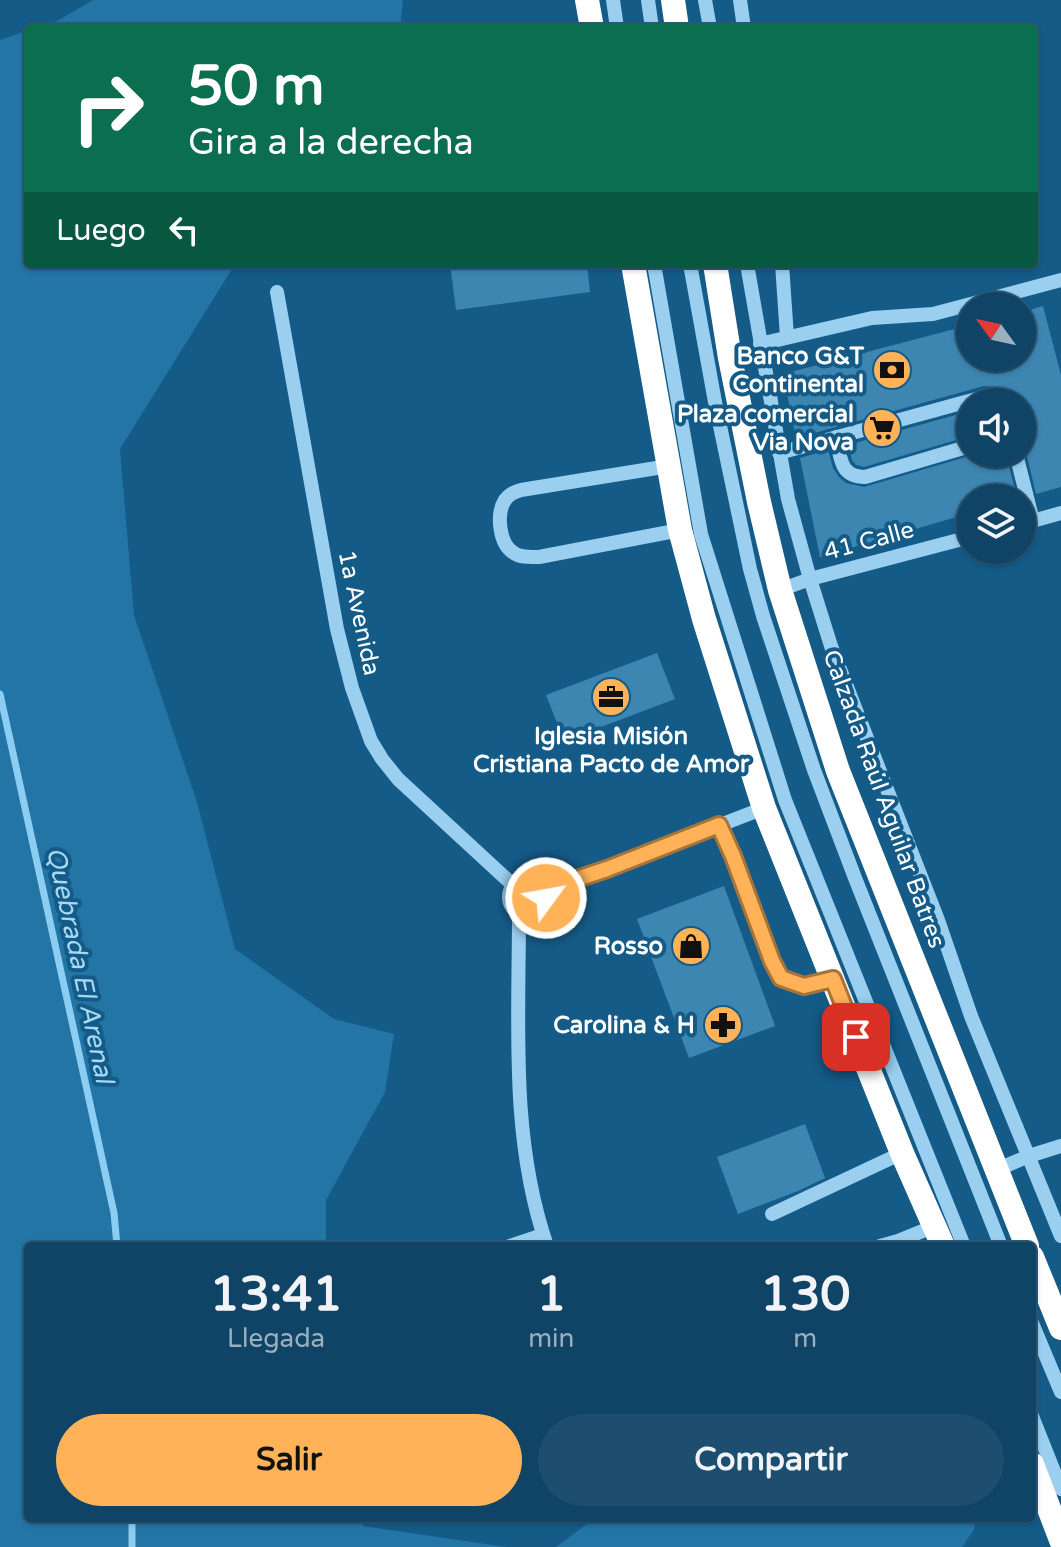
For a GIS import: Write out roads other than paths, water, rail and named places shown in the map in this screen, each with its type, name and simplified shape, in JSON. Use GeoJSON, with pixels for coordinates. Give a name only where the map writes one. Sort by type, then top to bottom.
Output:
{"type":"FeatureCollection","features":[{"type":"Feature","properties":{"kind":"highway"},"geometry":{"type":"LineString","coordinates":[[587,0],[591,24]]}},
{"type":"Feature","properties":{"kind":"highway"},"geometry":{"type":"LineString","coordinates":[[673,0],[676,24]]}},
{"type":"Feature","properties":{"kind":"highway"},"geometry":{"type":"LineString","coordinates":[[634,268],[680,530],[704,619],[764,808],[902,1153],[939,1236]]}},
{"type":"Feature","properties":{"kind":"highway","name":"Calzada Raúl Aguilar Batres"},"geometry":{"type":"LineString","coordinates":[[716,268],[747,445],[780,590],[838,771],[1025,1242]]}},
{"type":"Feature","properties":{"kind":"highway"},"geometry":{"type":"LineString","coordinates":[[1036,1267],[1061,1328]]}},
{"type":"Feature","properties":{"kind":"highway"},"geometry":{"type":"LineString","coordinates":[[1036,1474],[1061,1540]]}},
{"type":"Feature","properties":{"kind":"street"},"geometry":{"type":"LineString","coordinates":[[613,0],[616,24]]}},
{"type":"Feature","properties":{"kind":"street"},"geometry":{"type":"LineString","coordinates":[[648,0],[651,24]]}},
{"type":"Feature","properties":{"kind":"street"},"geometry":{"type":"LineString","coordinates":[[705,0],[709,24]]}},
{"type":"Feature","properties":{"kind":"street"},"geometry":{"type":"LineString","coordinates":[[740,0],[743,24]]}},
{"type":"Feature","properties":{"kind":"street"},"geometry":{"type":"LineString","coordinates":[[655,268],[701,534],[780,785],[962,1242]]}},
{"type":"Feature","properties":{"kind":"street"},"geometry":{"type":"LineString","coordinates":[[691,268],[746,554],[763,616],[849,865],[999,1242]]}},
{"type":"Feature","properties":{"kind":"street"},"geometry":{"type":"LineString","coordinates":[[748,268],[788,499],[831,646],[938,920],[971,1016],[1061,1236]]}},
{"type":"Feature","properties":{"kind":"street"},"geometry":{"type":"LineString","coordinates":[[782,268],[787,337]]}},
{"type":"Feature","properties":{"kind":"street"},"geometry":{"type":"LineString","coordinates":[[760,344],[872,318],[933,314],[1061,280]]}},
{"type":"Feature","properties":{"kind":"street","name":"1a Avenida"},"geometry":{"type":"LineString","coordinates":[[277,292],[337,629],[352,688],[371,741],[398,779],[513,885]]}},
{"type":"Feature","properties":{"kind":"street"},"geometry":{"type":"LineString","coordinates":[[779,453],[956,404]]}},
{"type":"Feature","properties":{"kind":"street"},"geometry":{"type":"LineString","coordinates":[[836,437],[845,470],[853,477],[865,477],[956,450]]}},
{"type":"Feature","properties":{"kind":"street"},"geometry":{"type":"LineString","coordinates":[[669,466],[521,490],[511,494],[503,503],[501,533],[513,553],[539,557],[680,530]]}},
{"type":"Feature","properties":{"kind":"street"},"geometry":{"type":"LineString","coordinates":[[1036,520],[1061,513]]}},
{"type":"Feature","properties":{"kind":"street","name":"41 Calle"},"geometry":{"type":"LineString","coordinates":[[780,590],[810,579],[956,541]]}},
{"type":"Feature","properties":{"kind":"street"},"geometry":{"type":"LineString","coordinates":[[544,890],[764,808]]}},
{"type":"Feature","properties":{"kind":"street"},"geometry":{"type":"LineString","coordinates":[[719,825],[781,978],[804,986],[833,979]]}},
{"type":"Feature","properties":{"kind":"street"},"geometry":{"type":"LineString","coordinates":[[524,879],[540,883],[544,890],[546,898],[538,912],[530,915],[519,913],[510,905],[513,885],[524,879]]}},
{"type":"Feature","properties":{"kind":"street"},"geometry":{"type":"LineString","coordinates":[[519,913],[522,1134],[529,1186],[545,1240]]}},
{"type":"Feature","properties":{"kind":"street"},"geometry":{"type":"LineString","coordinates":[[996,1170],[1061,1146]]}},
{"type":"Feature","properties":{"kind":"street"},"geometry":{"type":"LineString","coordinates":[[772,1214],[902,1153]]}},
{"type":"Feature","properties":{"kind":"street"},"geometry":{"type":"LineString","coordinates":[[894,1242],[939,1236]]}},
{"type":"Feature","properties":{"kind":"street"},"geometry":{"type":"LineString","coordinates":[[1036,1333],[1061,1392]]}},
{"type":"Feature","properties":{"kind":"street"},"geometry":{"type":"LineString","coordinates":[[1036,1426],[1061,1489]]}},
{"type":"Feature","properties":{"kind":"waterway","name":"Quebrada El Arenal"},"geometry":{"type":"LineString","coordinates":[[0,694],[114,1213],[117,1242]]}},
{"type":"Feature","properties":{"kind":"waterway","name":"Quebrada El Arenal"},"geometry":{"type":"LineString","coordinates":[[132,1522],[132,1547]]}},
{"type":"Feature","properties":{"kind":"place","name":"Banco G&T Continental"},"geometry":{"type":"Point","coordinates":[892,370]}},
{"type":"Feature","properties":{"kind":"place","name":"Plaza comercial Via Nova"},"geometry":{"type":"Point","coordinates":[882,428]}},
{"type":"Feature","properties":{"kind":"place","name":"Iglesia Misión Cristiana Pacto de Amor"},"geometry":{"type":"Point","coordinates":[611,697]}},
{"type":"Feature","properties":{"kind":"place","name":"Rosso"},"geometry":{"type":"Point","coordinates":[691,946]}},
{"type":"Feature","properties":{"kind":"place","name":"Carolina & H"},"geometry":{"type":"Point","coordinates":[723,1025]}}]}
